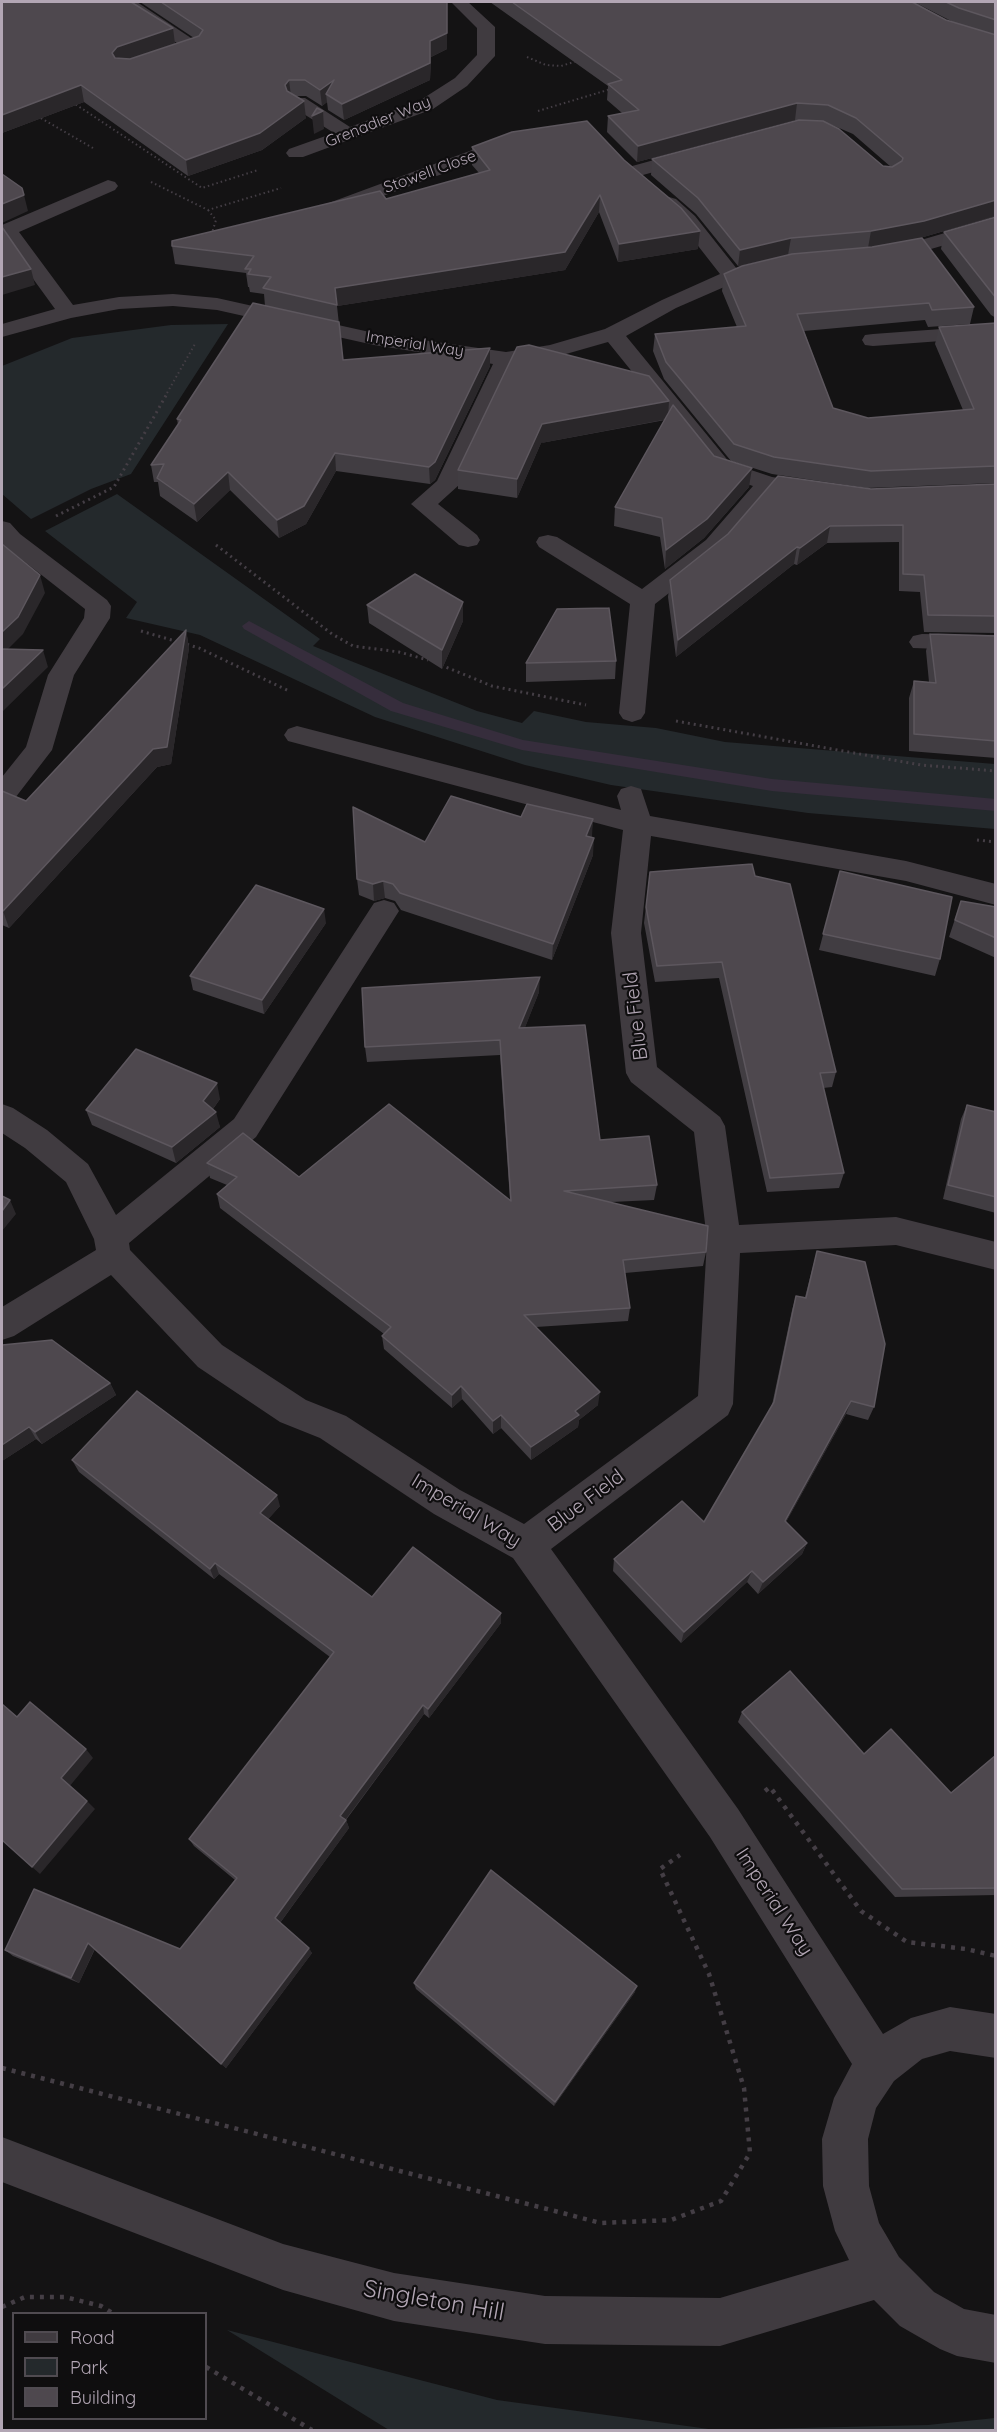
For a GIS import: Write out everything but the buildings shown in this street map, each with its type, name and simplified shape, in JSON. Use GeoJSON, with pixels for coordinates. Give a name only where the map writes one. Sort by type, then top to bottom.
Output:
{"type":"FeatureCollection","features":[{"type":"Feature","properties":{"kind":"street"},"geometry":{"type":"LineString","coordinates":[[126,2],[194,46],[148,61]]}},
{"type":"Feature","properties":{"kind":"street"},"geometry":{"type":"LineString","coordinates":[[459,2],[486,27],[486,48]]}},
{"type":"Feature","properties":{"kind":"street","name":"Grenadier Way"},"geometry":{"type":"LineString","coordinates":[[296,153],[426,105],[461,82],[486,56],[486,48]]}},
{"type":"Feature","properties":{"kind":"street"},"geometry":{"type":"LineString","coordinates":[[298,102],[349,134]]}},
{"type":"Feature","properties":{"kind":"street","name":"Stowell Close"},"geometry":{"type":"LineString","coordinates":[[318,213],[530,136]]}},
{"type":"Feature","properties":{"kind":"street"},"geometry":{"type":"LineString","coordinates":[[708,152],[626,166],[688,220],[732,276]]}},
{"type":"Feature","properties":{"kind":"street"},"geometry":{"type":"LineString","coordinates":[[68,312],[7,230],[108,186]]}},
{"type":"Feature","properties":{"kind":"street"},"geometry":{"type":"LineString","coordinates":[[868,256],[924,245],[996,224]]}},
{"type":"Feature","properties":{"kind":"street"},"geometry":{"type":"LineString","coordinates":[[924,245],[937,262]]}},
{"type":"Feature","properties":{"kind":"street","name":"Imperial Way"},"geometry":{"type":"LineString","coordinates":[[2,331],[68,312],[119,303],[173,300],[217,304],[374,339],[506,358],[552,351],[613,334],[669,304],[732,276],[789,263]]}},
{"type":"Feature","properties":{"kind":"street"},"geometry":{"type":"LineString","coordinates":[[976,314],[982,322],[996,329]]}},
{"type":"Feature","properties":{"kind":"street"},"geometry":{"type":"LineString","coordinates":[[873,340],[996,329]]}},
{"type":"Feature","properties":{"kind":"street"},"geometry":{"type":"LineString","coordinates":[[613,334],[723,468],[768,483],[834,493]]}},
{"type":"Feature","properties":{"kind":"street"},"geometry":{"type":"LineString","coordinates":[[468,540],[423,504],[447,485],[506,358]]}},
{"type":"Feature","properties":{"kind":"street"},"geometry":{"type":"LineString","coordinates":[[632,713],[643,601],[715,545],[768,483]]}},
{"type":"Feature","properties":{"kind":"street"},"geometry":{"type":"LineString","coordinates":[[2,795],[39,750],[61,675],[97,618],[98,606],[6,534]]}},
{"type":"Feature","properties":{"kind":"street"},"geometry":{"type":"LineString","coordinates":[[548,542],[643,601]]}},
{"type":"Feature","properties":{"kind":"street"},"geometry":{"type":"LineString","coordinates":[[922,642],[996,643]]}},
{"type":"Feature","properties":{"kind":"street"},"geometry":{"type":"LineString","coordinates":[[297,735],[906,871],[996,895]]}},
{"type":"Feature","properties":{"kind":"street","name":"Blue Field"},"geometry":{"type":"LineString","coordinates":[[526,1545],[715,1404],[724,1240],[709,1126],[642,1073],[626,933],[635,810]]}},
{"type":"Feature","properties":{"kind":"street"},"geometry":{"type":"LineString","coordinates":[[2,1324],[112,1247],[245,1128],[384,910]]}},
{"type":"Feature","properties":{"kind":"street","name":"Imperial Way"},"geometry":{"type":"LineString","coordinates":[[2,1117],[36,1139],[77,1173],[112,1247],[210,1356],[293,1411],[333,1427],[447,1502],[526,1545],[724,1823],[878,2065]]}},
{"type":"Feature","properties":{"kind":"street"},"geometry":{"type":"LineString","coordinates":[[724,1240],[896,1231],[996,1256]]}},
{"type":"Feature","properties":{"kind":"street"},"geometry":{"type":"LineString","coordinates":[[996,2036],[950,2029],[910,2040],[878,2065],[856,2098],[845,2139],[846,2186],[858,2231],[882,2274],[917,2309],[957,2332],[996,2339]]}},
{"type":"Feature","properties":{"kind":"street","name":"Singleton Hill"},"geometry":{"type":"LineString","coordinates":[[2,2160],[283,2267],[394,2297],[545,2320],[720,2322],[882,2274]]}},
{"type":"Feature","properties":{"kind":"path"},"geometry":{"type":"LineString","coordinates":[[486,48],[538,60],[546,65],[561,66],[584,58]]}},
{"type":"Feature","properties":{"kind":"path"},"geometry":{"type":"LineString","coordinates":[[69,100],[202,188],[297,157],[296,153]]}},
{"type":"Feature","properties":{"kind":"path"},"geometry":{"type":"LineString","coordinates":[[173,300],[205,256],[216,220],[208,210]]}},
{"type":"Feature","properties":{"kind":"path"},"geometry":{"type":"LineString","coordinates":[[6,534],[114,488],[217,304]]}},
{"type":"Feature","properties":{"kind":"path"},"geometry":{"type":"LineString","coordinates":[[216,545],[332,634],[353,646],[399,652],[430,660]]}},
{"type":"Feature","properties":{"kind":"path"},"geometry":{"type":"LineString","coordinates":[[441,664],[492,686],[632,713],[921,765],[996,771]]}},
{"type":"Feature","properties":{"kind":"path"},"geometry":{"type":"LineString","coordinates":[[770,1787],[861,1911],[907,1942],[966,1949],[996,1956]]}},
{"type":"Feature","properties":{"kind":"path"},"geometry":{"type":"LineString","coordinates":[[2,2068],[601,2223],[671,2220],[722,2201],[750,2153],[744,2088],[710,1974],[660,1869]]}},
{"type":"Feature","properties":{"kind":"path"},"geometry":{"type":"LineString","coordinates":[[2,2307],[25,2298],[65,2297],[101,2306],[112,2312]]}},
{"type":"Feature","properties":{"kind":"path"},"geometry":{"type":"LineString","coordinates":[[207,2368],[312,2430]]}},
{"type":"Feature","properties":{"kind":"green space"},"geometry":{"type":"Polygon","coordinates":[[[228,324],[131,474],[91,489],[31,519],[2,494],[2,366],[72,338],[171,325],[228,324]]]}},
{"type":"Feature","properties":{"kind":"green space"},"geometry":{"type":"Polygon","coordinates":[[[117,494],[320,639],[313,646],[477,711],[522,723],[534,711],[586,722],[656,728],[725,742],[995,764],[995,829],[808,813],[611,785],[525,765],[375,717],[200,635],[126,618],[137,602],[45,531],[117,494]]]}},
{"type":"Feature","properties":{"kind":"green space"},"geometry":{"type":"Polygon","coordinates":[[[227,2330],[497,2400],[716,2430],[389,2430],[227,2330]]]}},
{"type":"Feature","properties":{"kind":"green space"},"geometry":{"type":"Polygon","coordinates":[[[995,2418],[995,2430],[716,2430],[928,2425],[995,2418]]]}},
{"type":"Feature","properties":{"kind":"waterway"},"geometry":{"type":"LineString","coordinates":[[249,626],[397,707],[522,745],[772,785],[996,805]]}}]}
